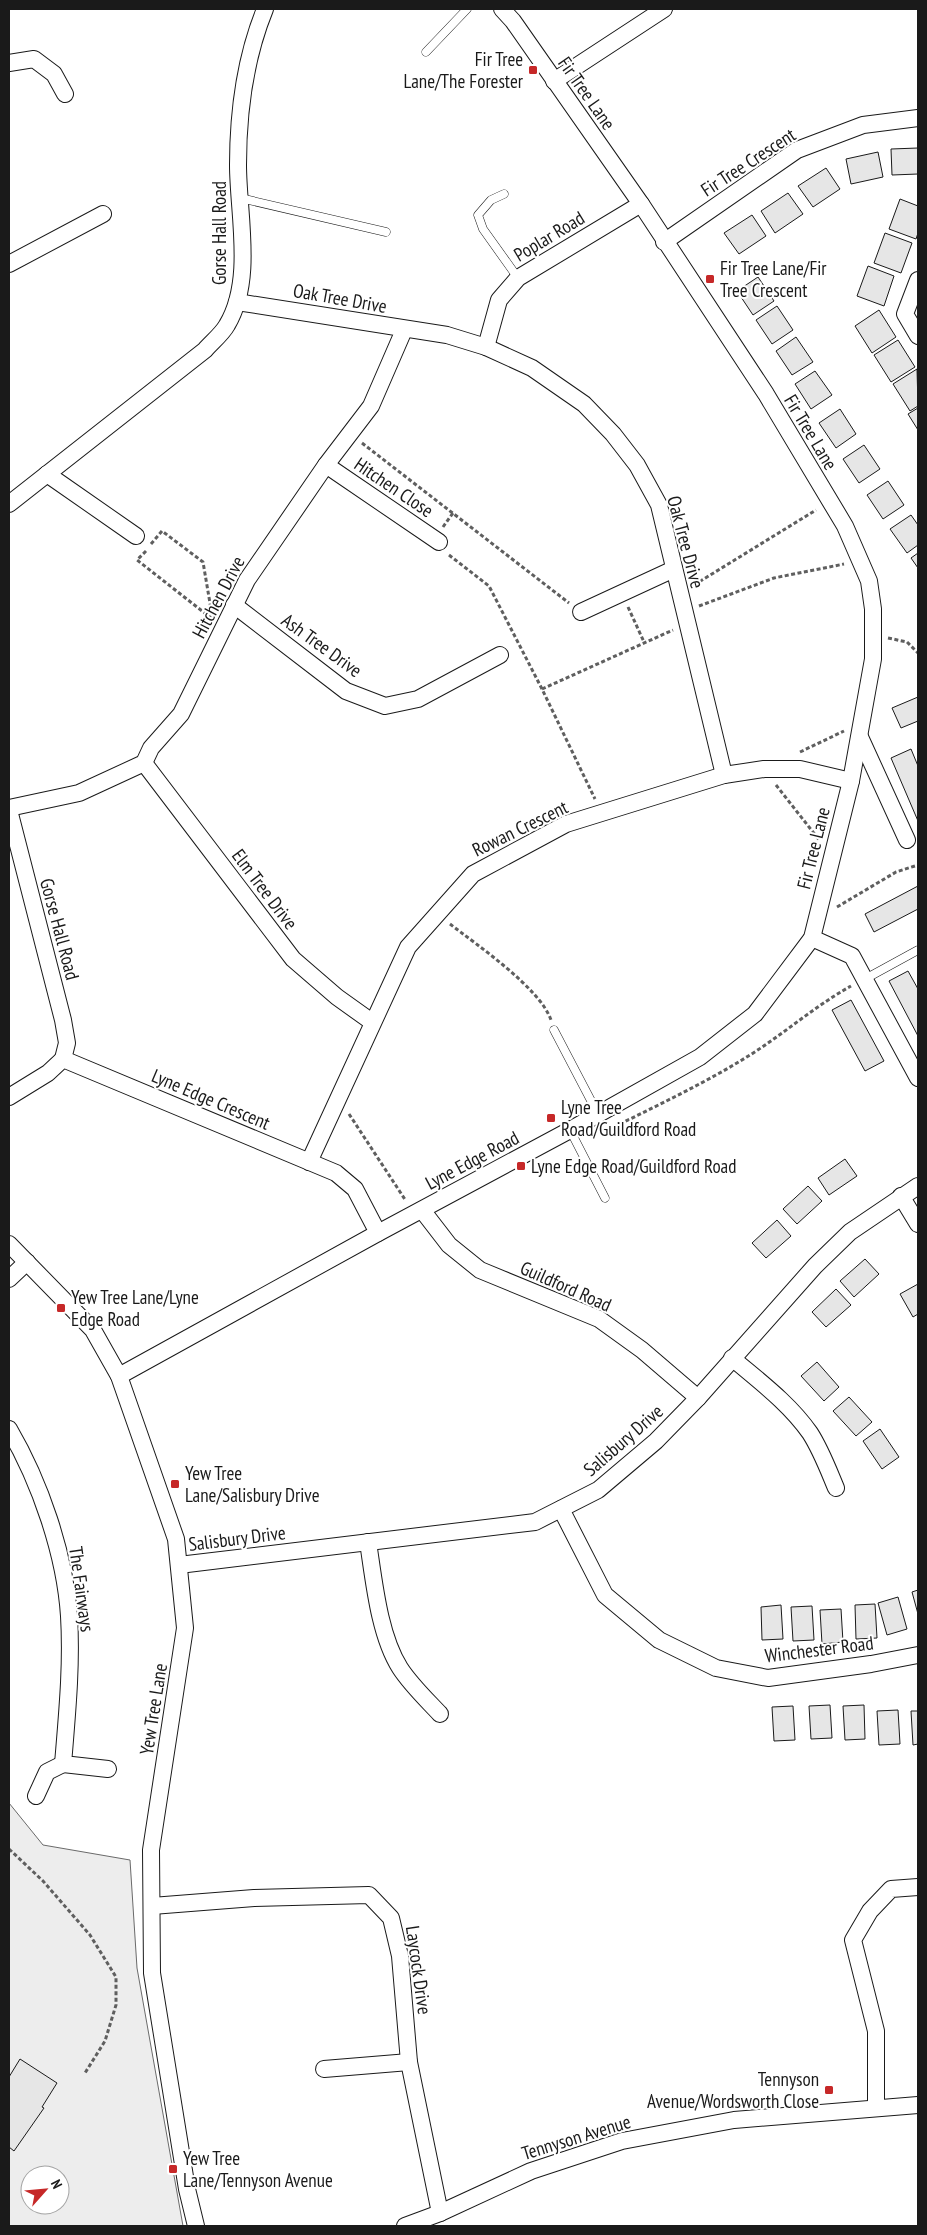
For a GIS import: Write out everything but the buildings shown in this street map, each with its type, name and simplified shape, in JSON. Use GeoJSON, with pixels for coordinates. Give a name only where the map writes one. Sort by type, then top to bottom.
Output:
{"type":"FeatureCollection","features":[{"type":"Feature","properties":{"kind":"street","name":"Gorse Hall Road"},"geometry":{"type":"LineString","coordinates":[[9,504],[205,350],[227,326],[237,302],[242,273],[238,165],[241,108],[253,38],[265,9]]}},
{"type":"Feature","properties":{"kind":"street","name":"Fir Tree Lane"},"geometry":{"type":"LineString","coordinates":[[502,9],[513,21],[641,204],[664,242],[766,394],[830,502],[861,560],[869,581],[873,609],[873,659],[851,780],[812,938]]}},
{"type":"Feature","properties":{"kind":"street"},"geometry":{"type":"LineString","coordinates":[[554,81],[664,9]]}},
{"type":"Feature","properties":{"kind":"street"},"geometry":{"type":"LineString","coordinates":[[9,63],[34,59],[54,74],[65,94]]}},
{"type":"Feature","properties":{"kind":"street","name":"Fir Tree Crescent"},"geometry":{"type":"LineString","coordinates":[[664,242],[797,150],[863,125],[918,118]]}},
{"type":"Feature","properties":{"kind":"street","name":"Poplar Road"},"geometry":{"type":"LineString","coordinates":[[486,346],[500,300],[518,278],[641,204]]}},
{"type":"Feature","properties":{"kind":"street"},"geometry":{"type":"LineString","coordinates":[[9,264],[103,214]]}},
{"type":"Feature","properties":{"kind":"street"},"geometry":{"type":"LineString","coordinates":[[918,280],[905,314],[918,336]]}},
{"type":"Feature","properties":{"kind":"street","name":"Oak Tree Drive"},"geometry":{"type":"LineString","coordinates":[[237,302],[330,316],[404,330],[447,335],[486,346],[532,368],[584,404],[613,434],[637,465],[659,505],[724,775]]}},
{"type":"Feature","properties":{"kind":"street","name":"Hitchen Drive"},"geometry":{"type":"LineString","coordinates":[[144,763],[151,748],[181,714],[218,624],[234,605],[247,580],[326,465],[371,406],[404,330]]}},
{"type":"Feature","properties":{"kind":"street","name":"Hitchen Close"},"geometry":{"type":"LineString","coordinates":[[326,465],[439,542]]}},
{"type":"Feature","properties":{"kind":"street"},"geometry":{"type":"LineString","coordinates":[[47,474],[136,536]]}},
{"type":"Feature","properties":{"kind":"street"},"geometry":{"type":"LineString","coordinates":[[581,612],[674,569]]}},
{"type":"Feature","properties":{"kind":"street","name":"Ash Tree Drive"},"geometry":{"type":"LineString","coordinates":[[234,605],[346,691],[385,706],[418,699],[500,656]]}},
{"type":"Feature","properties":{"kind":"street"},"geometry":{"type":"LineString","coordinates":[[861,730],[906,840]]}},
{"type":"Feature","properties":{"kind":"street"},"geometry":{"type":"LineString","coordinates":[[9,809],[79,793],[144,763]]}},
{"type":"Feature","properties":{"kind":"street","name":"Elm Tree Drive"},"geometry":{"type":"LineString","coordinates":[[144,763],[293,958],[337,997],[372,1022]]}},
{"type":"Feature","properties":{"kind":"street","name":"Rowan Crescent"},"geometry":{"type":"LineString","coordinates":[[309,1162],[408,947],[473,874],[566,824],[724,775],[764,769],[800,769],[851,780]]}},
{"type":"Feature","properties":{"kind":"street","name":"Gorse Hall Road"},"geometry":{"type":"LineString","coordinates":[[9,809],[68,1043],[63,1059]]}},
{"type":"Feature","properties":{"kind":"street"},"geometry":{"type":"LineString","coordinates":[[812,938],[852,956],[918,1078]]}},
{"type":"Feature","properties":{"kind":"street","name":"Lyne Edge Road"},"geometry":{"type":"LineString","coordinates":[[119,1376],[700,1057],[755,1014],[812,938]]}},
{"type":"Feature","properties":{"kind":"street"},"geometry":{"type":"LineString","coordinates":[[9,1097],[48,1073],[63,1059]]}},
{"type":"Feature","properties":{"kind":"street","name":"Lyne Edge Crescent"},"geometry":{"type":"LineString","coordinates":[[63,1059],[336,1173],[347,1181],[360,1198],[378,1233]]}},
{"type":"Feature","properties":{"kind":"street","name":"Salisbury Drive"},"geometry":{"type":"LineString","coordinates":[[178,1565],[535,1522],[561,1509],[598,1490],[656,1441],[698,1398],[815,1266],[850,1232],[918,1186]]}},
{"type":"Feature","properties":{"kind":"street"},"geometry":{"type":"LineString","coordinates":[[901,1196],[918,1224]]}},
{"type":"Feature","properties":{"kind":"street","name":"Guildford Road"},"geometry":{"type":"LineString","coordinates":[[418,1212],[449,1245],[480,1270],[599,1319],[642,1350],[698,1398]]}},
{"type":"Feature","properties":{"kind":"street","name":"Yew Tree Lane"},"geometry":{"type":"LineString","coordinates":[[9,1244],[93,1330],[119,1376],[176,1539],[185,1628],[151,1850],[152,1973],[187,2189],[196,2226]]}},
{"type":"Feature","properties":{"kind":"street"},"geometry":{"type":"LineString","coordinates":[[9,1279],[26,1262]]}},
{"type":"Feature","properties":{"kind":"street"},"geometry":{"type":"LineString","coordinates":[[732,1358],[777,1395],[795,1414],[810,1433],[824,1458],[836,1488]]}},
{"type":"Feature","properties":{"kind":"street","name":"The Fairways"},"geometry":{"type":"LineString","coordinates":[[9,1429],[27,1460],[41,1494],[64,1580],[69,1615],[70,1689],[63,1764]]}},
{"type":"Feature","properties":{"kind":"street","name":"Winchester Road"},"geometry":{"type":"LineString","coordinates":[[561,1509],[604,1596],[659,1640],[716,1668],[768,1678],[871,1664],[918,1655]]}},
{"type":"Feature","properties":{"kind":"street"},"geometry":{"type":"LineString","coordinates":[[368,1542],[382,1624],[399,1667],[440,1714]]}},
{"type":"Feature","properties":{"kind":"street"},"geometry":{"type":"LineString","coordinates":[[36,1796],[47,1772],[63,1764],[108,1769]]}},
{"type":"Feature","properties":{"kind":"street"},"geometry":{"type":"LineString","coordinates":[[876,2108],[876,2031],[854,1940],[870,1911],[891,1889],[918,1887]]}},
{"type":"Feature","properties":{"kind":"street","name":"Laycock Drive"},"geometry":{"type":"LineString","coordinates":[[152,1906],[254,1898],[369,1895],[391,1918],[400,1956],[409,2062],[440,2213]]}},
{"type":"Feature","properties":{"kind":"street"},"geometry":{"type":"LineString","coordinates":[[324,2069],[409,2062]]}},
{"type":"Feature","properties":{"kind":"street","name":"Tennyson Avenue"},"geometry":{"type":"LineString","coordinates":[[405,2226],[440,2213],[531,2171],[622,2141],[734,2120],[918,2105]]}},
{"type":"Feature","properties":{"kind":"lane"},"geometry":{"type":"LineString","coordinates":[[426,52],[467,9]]}},
{"type":"Feature","properties":{"kind":"lane"},"geometry":{"type":"LineString","coordinates":[[504,194],[491,200],[478,216],[484,229],[518,278]]}},
{"type":"Feature","properties":{"kind":"lane"},"geometry":{"type":"LineString","coordinates":[[240,198],[386,232]]}},
{"type":"Feature","properties":{"kind":"lane"},"geometry":{"type":"LineString","coordinates":[[865,979],[918,950]]}},
{"type":"Feature","properties":{"kind":"lane"},"geometry":{"type":"LineString","coordinates":[[554,1030],[598,1114]]}},
{"type":"Feature","properties":{"kind":"lane"},"geometry":{"type":"LineString","coordinates":[[570,1130],[604,1198]]}},
{"type":"Feature","properties":{"kind":"path"},"geometry":{"type":"LineString","coordinates":[[350,433],[581,612]]}},
{"type":"Feature","properties":{"kind":"path"},"geometry":{"type":"LineString","coordinates":[[680,594],[830,502]]}},
{"type":"Feature","properties":{"kind":"path"},"geometry":{"type":"LineString","coordinates":[[162,531],[204,562],[218,624],[137,560],[162,531]]}},
{"type":"Feature","properties":{"kind":"path"},"geometry":{"type":"LineString","coordinates":[[439,542],[444,552],[489,586],[542,689],[602,813]]}},
{"type":"Feature","properties":{"kind":"path"},"geometry":{"type":"LineString","coordinates":[[542,689],[644,642],[686,618],[774,578],[861,560]]}},
{"type":"Feature","properties":{"kind":"path"},"geometry":{"type":"LineString","coordinates":[[621,593],[644,642]]}},
{"type":"Feature","properties":{"kind":"path"},"geometry":{"type":"LineString","coordinates":[[873,634],[907,642],[918,653]]}},
{"type":"Feature","properties":{"kind":"path"},"geometry":{"type":"LineString","coordinates":[[791,756],[861,730]]}},
{"type":"Feature","properties":{"kind":"path"},"geometry":{"type":"LineString","coordinates":[[764,769],[832,857]]}},
{"type":"Feature","properties":{"kind":"path"},"geometry":{"type":"LineString","coordinates":[[816,919],[896,872],[918,865]]}},
{"type":"Feature","properties":{"kind":"path"},"geometry":{"type":"LineString","coordinates":[[437,915],[508,969],[547,1009],[554,1030]]}},
{"type":"Feature","properties":{"kind":"path"},"geometry":{"type":"LineString","coordinates":[[611,1128],[696,1086],[750,1055],[833,996],[865,979]]}},
{"type":"Feature","properties":{"kind":"path"},"geometry":{"type":"LineString","coordinates":[[336,1103],[346,1110],[418,1212]]}},
{"type":"Feature","properties":{"kind":"path"},"geometry":{"type":"LineString","coordinates":[[9,1849],[43,1881],[90,1935],[116,1977],[116,2005],[105,2041],[85,2072]]}},
{"type":"Feature","properties":{"kind":"shaded area"},"geometry":{"type":"Polygon","coordinates":[[[9,1803],[43,1845],[130,1860],[137,1968],[183,2226],[9,2226],[9,1803]]]}},
{"type":"Feature","properties":{"kind":"place","name":"Fir Tree Lane/The Forester"},"geometry":{"type":"Point","coordinates":[533,70]}},
{"type":"Feature","properties":{"kind":"place","name":"Fir Tree Lane/Fir Tree Crescent"},"geometry":{"type":"Point","coordinates":[710,279]}},
{"type":"Feature","properties":{"kind":"place","name":"Lyne Tree Road/Guildford Road"},"geometry":{"type":"Point","coordinates":[551,1118]}},
{"type":"Feature","properties":{"kind":"place","name":"Lyne Edge Road/Guildford Road"},"geometry":{"type":"Point","coordinates":[521,1166]}},
{"type":"Feature","properties":{"kind":"place","name":"Yew Tree Lane/Lyne Edge Road"},"geometry":{"type":"Point","coordinates":[61,1308]}},
{"type":"Feature","properties":{"kind":"place","name":"Yew Tree Lane/Salisbury Drive"},"geometry":{"type":"Point","coordinates":[175,1484]}},
{"type":"Feature","properties":{"kind":"place","name":"Tennyson Avenue/Wordsworth Close"},"geometry":{"type":"Point","coordinates":[829,2090]}},
{"type":"Feature","properties":{"kind":"place","name":"Yew Tree Lane/Tennyson Avenue"},"geometry":{"type":"Point","coordinates":[173,2169]}}]}
